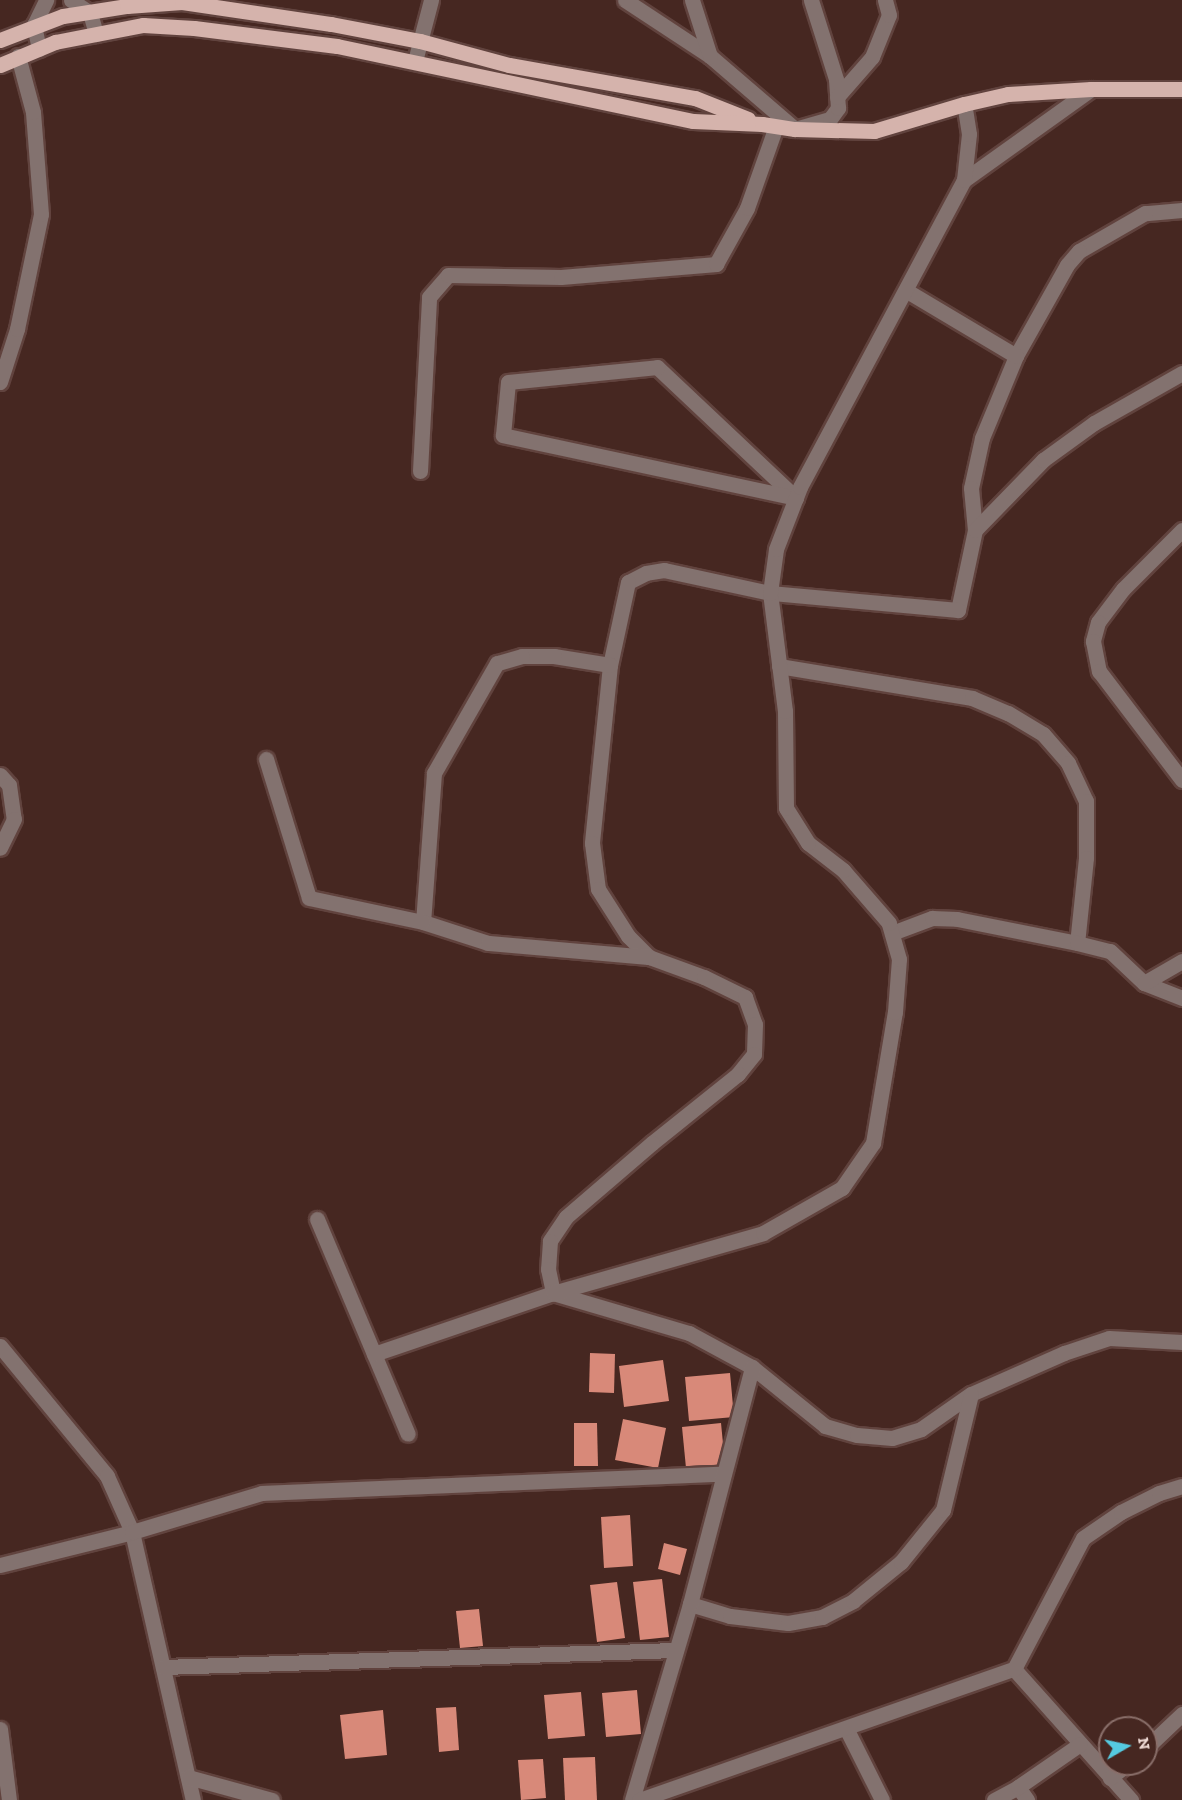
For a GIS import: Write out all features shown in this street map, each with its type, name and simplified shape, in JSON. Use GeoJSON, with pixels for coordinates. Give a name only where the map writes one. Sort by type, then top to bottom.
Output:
{"type":"FeatureCollection","features":[{"type":"Feature","properties":{"kind":"main road"},"geometry":{"type":"LineString","coordinates":[[0,40],[34,25],[63,16],[127,6],[182,2],[331,24],[420,41],[509,65],[694,98],[769,125]]}},
{"type":"Feature","properties":{"kind":"main road"},"geometry":{"type":"LineString","coordinates":[[0,64],[55,42],[96,34],[143,26],[194,28],[337,46],[693,121],[769,125],[795,129],[873,131],[964,104],[1008,94],[1091,89],[1182,89]]}},
{"type":"Feature","properties":{"kind":"street"},"geometry":{"type":"LineString","coordinates":[[39,49],[34,25],[46,0]]}},
{"type":"Feature","properties":{"kind":"street"},"geometry":{"type":"LineString","coordinates":[[71,0],[90,13],[96,34]]}},
{"type":"Feature","properties":{"kind":"street"},"geometry":{"type":"LineString","coordinates":[[415,61],[431,0]]}},
{"type":"Feature","properties":{"kind":"street"},"geometry":{"type":"LineString","coordinates":[[625,0],[710,56],[795,129],[830,120],[838,108],[836,79],[811,0]]}},
{"type":"Feature","properties":{"kind":"street"},"geometry":{"type":"LineString","coordinates":[[692,0],[710,56]]}},
{"type":"Feature","properties":{"kind":"street"},"geometry":{"type":"LineString","coordinates":[[837,97],[872,57],[889,15],[885,0]]}},
{"type":"Feature","properties":{"kind":"street"},"geometry":{"type":"LineString","coordinates":[[0,382],[17,329],[41,214],[33,112],[18,56]]}},
{"type":"Feature","properties":{"kind":"street"},"geometry":{"type":"LineString","coordinates":[[964,180],[1091,89]]}},
{"type":"Feature","properties":{"kind":"street"},"geometry":{"type":"LineString","coordinates":[[374,1354],[553,1293],[763,1233],[842,1188],[873,1143],[895,1012],[899,959],[889,922],[843,870],[808,843],[786,808],[785,711],[770,592],[776,549],[796,498],[964,180],[969,134],[964,104]]}},
{"type":"Feature","properties":{"kind":"street"},"geometry":{"type":"LineString","coordinates":[[420,471],[429,297],[448,275],[561,277],[716,264],[747,208],[769,125]]}},
{"type":"Feature","properties":{"kind":"street"},"geometry":{"type":"LineString","coordinates":[[649,957],[628,936],[598,889],[592,843],[610,665],[628,582],[646,573],[664,570],[770,592],[958,610],[975,530],[971,488],[982,438],[1016,356],[1067,265],[1079,251],[1145,213],[1182,210]]}},
{"type":"Feature","properties":{"kind":"street"},"geometry":{"type":"LineString","coordinates":[[907,291],[1016,356]]}},
{"type":"Feature","properties":{"kind":"street"},"geometry":{"type":"LineString","coordinates":[[657,368],[796,498],[503,435],[508,382],[657,368]]}},
{"type":"Feature","properties":{"kind":"street"},"geometry":{"type":"LineString","coordinates":[[975,530],[1043,460],[1094,423],[1182,373]]}},
{"type":"Feature","properties":{"kind":"street"},"geometry":{"type":"LineString","coordinates":[[1182,530],[1123,589],[1098,622],[1093,641],[1100,671],[1182,780]]}},
{"type":"Feature","properties":{"kind":"street"},"geometry":{"type":"LineString","coordinates":[[423,922],[434,773],[497,663],[522,656],[554,656],[610,665]]}},
{"type":"Feature","properties":{"kind":"street"},"geometry":{"type":"LineString","coordinates":[[779,666],[972,698],[1008,713],[1043,734],[1068,763],[1086,801],[1086,858],[1077,943]]}},
{"type":"Feature","properties":{"kind":"street"},"geometry":{"type":"LineString","coordinates":[[266,759],[309,898],[423,922],[488,943],[649,957],[704,977],[745,997],[755,1024],[754,1054],[724,1086],[652,1143],[566,1217],[550,1241],[548,1269],[553,1293]]}},
{"type":"Feature","properties":{"kind":"street"},"geometry":{"type":"LineString","coordinates":[[0,775],[9,785],[14,819],[0,848]]}},
{"type":"Feature","properties":{"kind":"street"},"geometry":{"type":"LineString","coordinates":[[892,933],[932,918],[957,919],[1077,943],[1110,951],[1144,983],[1182,998]]}},
{"type":"Feature","properties":{"kind":"street"},"geometry":{"type":"LineString","coordinates":[[1144,983],[1182,961]]}},
{"type":"Feature","properties":{"kind":"street"},"geometry":{"type":"LineString","coordinates":[[317,1219],[408,1434]]}},
{"type":"Feature","properties":{"kind":"street"},"geometry":{"type":"LineString","coordinates":[[553,1293],[689,1333],[752,1367],[825,1426],[857,1436],[892,1438],[921,1429],[971,1394],[1064,1353],[1109,1338],[1182,1342]]}},
{"type":"Feature","properties":{"kind":"street"},"geometry":{"type":"LineString","coordinates":[[0,1346],[107,1476],[132,1532],[193,1800]]}},
{"type":"Feature","properties":{"kind":"street"},"geometry":{"type":"LineString","coordinates":[[632,1800],[690,1604],[752,1367]]}},
{"type":"Feature","properties":{"kind":"street"},"geometry":{"type":"LineString","coordinates":[[690,1604],[730,1616],[788,1623],[822,1617],[853,1601],[901,1562],[943,1510],[971,1394]]}},
{"type":"Feature","properties":{"kind":"street"},"geometry":{"type":"LineString","coordinates":[[0,1565],[132,1532],[262,1493],[724,1474]]}},
{"type":"Feature","properties":{"kind":"street"},"geometry":{"type":"LineString","coordinates":[[639,1800],[847,1730],[1014,1669],[1083,1538],[1121,1512],[1159,1493],[1182,1486]]}},
{"type":"Feature","properties":{"kind":"street"},"geometry":{"type":"LineString","coordinates":[[163,1667],[676,1650]]}},
{"type":"Feature","properties":{"kind":"street"},"geometry":{"type":"LineString","coordinates":[[1014,1669],[1131,1800]]}},
{"type":"Feature","properties":{"kind":"street"},"geometry":{"type":"LineString","coordinates":[[1158,1737],[1182,1714]]}},
{"type":"Feature","properties":{"kind":"street"},"geometry":{"type":"LineString","coordinates":[[0,1729],[9,1800]]}},
{"type":"Feature","properties":{"kind":"street"},"geometry":{"type":"LineString","coordinates":[[847,1730],[882,1800]]}},
{"type":"Feature","properties":{"kind":"street"},"geometry":{"type":"LineString","coordinates":[[994,1800],[1023,1794],[1080,1744]]}},
{"type":"Feature","properties":{"kind":"street"},"geometry":{"type":"LineString","coordinates":[[188,1777],[272,1800]]}},
{"type":"Feature","properties":{"kind":"building"},"geometry":{"type":"Polygon","coordinates":[[[590,1353],[615,1354],[614,1393],[589,1392],[590,1353]]]}},
{"type":"Feature","properties":{"kind":"building"},"geometry":{"type":"Polygon","coordinates":[[[663,1360],[669,1401],[624,1407],[619,1366],[663,1360]]]}},
{"type":"Feature","properties":{"kind":"building"},"geometry":{"type":"Polygon","coordinates":[[[730,1373],[734,1417],[689,1421],[685,1377],[730,1373]]]}},
{"type":"Feature","properties":{"kind":"building"},"geometry":{"type":"Polygon","coordinates":[[[623,1419],[666,1428],[658,1468],[615,1460],[623,1419]]]}},
{"type":"Feature","properties":{"kind":"building"},"geometry":{"type":"Polygon","coordinates":[[[574,1423],[597,1423],[598,1466],[574,1466],[574,1423]]]}},
{"type":"Feature","properties":{"kind":"building"},"geometry":{"type":"Polygon","coordinates":[[[721,1423],[725,1464],[686,1468],[682,1427],[721,1423]]]}},
{"type":"Feature","properties":{"kind":"building"},"geometry":{"type":"Polygon","coordinates":[[[630,1515],[633,1566],[604,1568],[601,1517],[630,1515]]]}},
{"type":"Feature","properties":{"kind":"building"},"geometry":{"type":"Polygon","coordinates":[[[664,1543],[687,1549],[680,1575],[658,1569],[664,1543]]]}},
{"type":"Feature","properties":{"kind":"building"},"geometry":{"type":"Polygon","coordinates":[[[662,1579],[669,1637],[640,1640],[633,1582],[662,1579]]]}},
{"type":"Feature","properties":{"kind":"building"},"geometry":{"type":"Polygon","coordinates":[[[617,1582],[625,1638],[597,1642],[590,1585],[617,1582]]]}},
{"type":"Feature","properties":{"kind":"building"},"geometry":{"type":"Polygon","coordinates":[[[479,1609],[483,1646],[460,1648],[456,1611],[479,1609]]]}},
{"type":"Feature","properties":{"kind":"building"},"geometry":{"type":"Polygon","coordinates":[[[637,1690],[641,1734],[606,1737],[602,1693],[637,1690]]]}},
{"type":"Feature","properties":{"kind":"building"},"geometry":{"type":"Polygon","coordinates":[[[581,1692],[585,1736],[548,1739],[544,1695],[581,1692]]]}},
{"type":"Feature","properties":{"kind":"building"},"geometry":{"type":"Polygon","coordinates":[[[456,1707],[459,1750],[439,1752],[436,1708],[456,1707]]]}},
{"type":"Feature","properties":{"kind":"building"},"geometry":{"type":"Polygon","coordinates":[[[383,1710],[387,1755],[345,1759],[340,1715],[383,1710]]]}},
{"type":"Feature","properties":{"kind":"building"},"geometry":{"type":"Polygon","coordinates":[[[595,1757],[597,1800],[565,1800],[563,1758],[595,1757]]]}},
{"type":"Feature","properties":{"kind":"building"},"geometry":{"type":"Polygon","coordinates":[[[543,1759],[546,1798],[521,1800],[518,1760],[543,1759]]]}}]}
